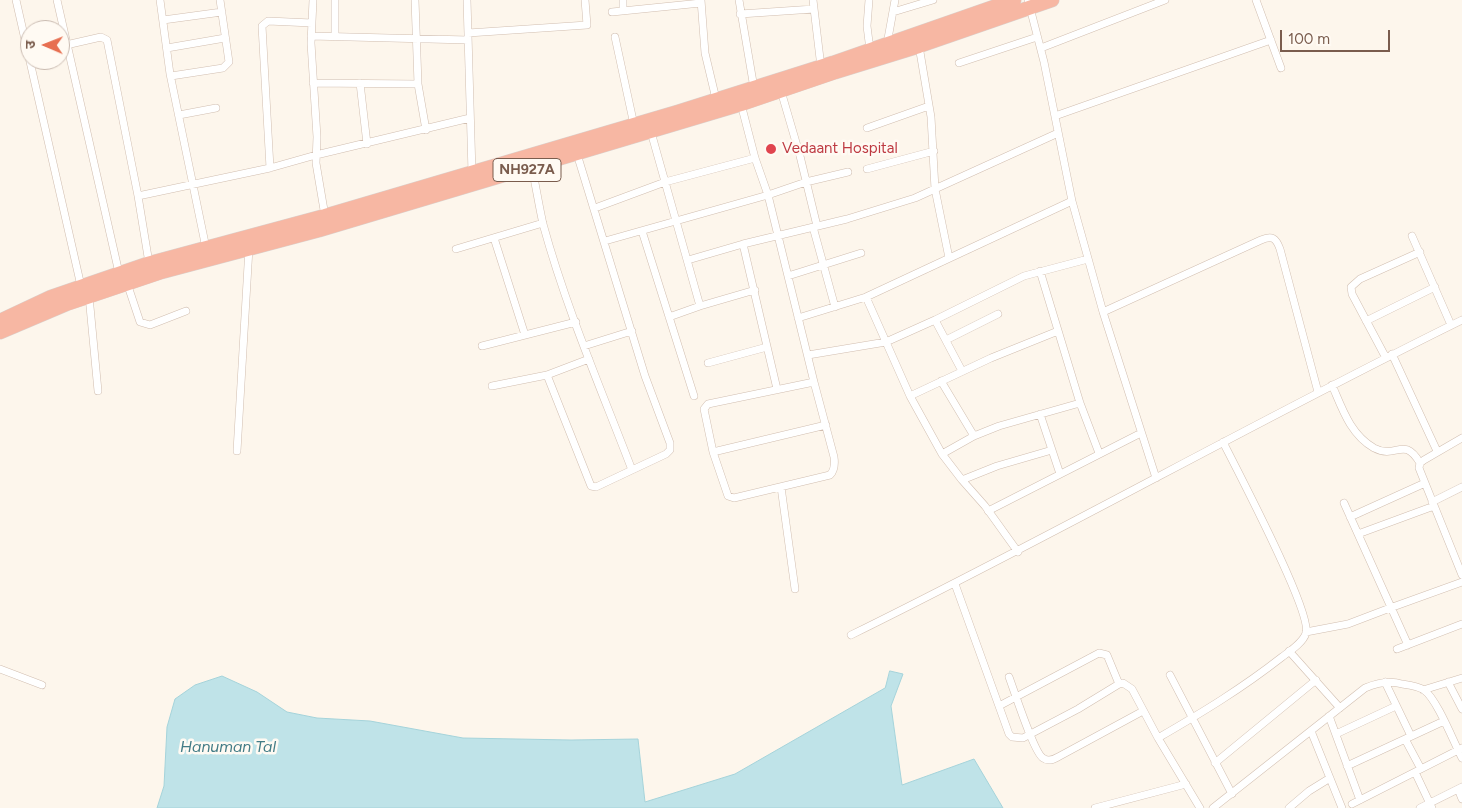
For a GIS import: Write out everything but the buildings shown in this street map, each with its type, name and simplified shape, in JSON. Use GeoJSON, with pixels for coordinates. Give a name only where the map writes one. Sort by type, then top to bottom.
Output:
{"type":"FeatureCollection","features":[{"type":"Feature","properties":{"kind":"highway","name":"NH927A"},"geometry":{"type":"LineString","coordinates":[[123,278],[149,263],[325,216],[634,125],[821,67],[1014,0]]}},
{"type":"Feature","properties":{"kind":"highway","name":"NH927A"},"geometry":{"type":"LineString","coordinates":[[0,332],[39,315],[85,291],[123,278],[319,230],[532,168],[742,104],[920,46],[1029,4],[1052,0]]}},
{"type":"Feature","properties":{"kind":"highway","name":"NH927A"},"geometry":{"type":"LineString","coordinates":[[0,321],[52,296],[85,291]]}},
{"type":"Feature","properties":{"kind":"street"},"geometry":{"type":"LineString","coordinates":[[16,0],[85,291],[98,390]]}},
{"type":"Feature","properties":{"kind":"street"},"geometry":{"type":"LineString","coordinates":[[57,0],[61,20]]}},
{"type":"Feature","properties":{"kind":"street"},"geometry":{"type":"LineString","coordinates":[[160,0],[171,76],[206,248]]}},
{"type":"Feature","properties":{"kind":"street"},"geometry":{"type":"LineString","coordinates":[[171,76],[223,68],[229,62],[220,0]]}},
{"type":"Feature","properties":{"kind":"street"},"geometry":{"type":"LineString","coordinates":[[313,0],[311,36],[318,137],[316,163],[325,216]]}},
{"type":"Feature","properties":{"kind":"street"},"geometry":{"type":"LineString","coordinates":[[335,0],[335,36]]}},
{"type":"Feature","properties":{"kind":"street"},"geometry":{"type":"LineString","coordinates":[[415,0],[418,84],[426,130]]}},
{"type":"Feature","properties":{"kind":"street"},"geometry":{"type":"LineString","coordinates":[[467,0],[472,174]]}},
{"type":"Feature","properties":{"kind":"street"},"geometry":{"type":"LineString","coordinates":[[311,36],[417,39],[587,26],[586,0]]}},
{"type":"Feature","properties":{"kind":"street"},"geometry":{"type":"LineString","coordinates":[[623,11],[624,0]]}},
{"type":"Feature","properties":{"kind":"street"},"geometry":{"type":"LineString","coordinates":[[739,0],[754,88]]}},
{"type":"Feature","properties":{"kind":"street"},"geometry":{"type":"LineString","coordinates":[[813,0],[821,67]]}},
{"type":"Feature","properties":{"kind":"street"},"geometry":{"type":"LineString","coordinates":[[869,0],[867,26],[870,50]]}},
{"type":"Feature","properties":{"kind":"street"},"geometry":{"type":"LineString","coordinates":[[887,44],[895,0]]}},
{"type":"Feature","properties":{"kind":"street"},"geometry":{"type":"LineString","coordinates":[[892,12],[933,0]]}},
{"type":"Feature","properties":{"kind":"street"},"geometry":{"type":"LineString","coordinates":[[1040,48],[1165,0]]}},
{"type":"Feature","properties":{"kind":"street"},"geometry":{"type":"LineString","coordinates":[[1256,0],[1281,68]]}},
{"type":"Feature","properties":{"kind":"street"},"geometry":{"type":"LineString","coordinates":[[612,12],[701,2],[706,53],[716,99]]}},
{"type":"Feature","properties":{"kind":"street"},"geometry":{"type":"LineString","coordinates":[[1029,4],[1055,116],[1072,201],[1103,312],[1156,478]]}},
{"type":"Feature","properties":{"kind":"street"},"geometry":{"type":"LineString","coordinates":[[740,14],[814,9]]}},
{"type":"Feature","properties":{"kind":"street"},"geometry":{"type":"LineString","coordinates":[[163,20],[222,12]]}},
{"type":"Feature","properties":{"kind":"street"},"geometry":{"type":"LineString","coordinates":[[270,168],[262,26],[268,21],[312,22]]}},
{"type":"Feature","properties":{"kind":"street"},"geometry":{"type":"LineString","coordinates":[[70,43],[101,36],[107,40],[138,196],[149,263]]}},
{"type":"Feature","properties":{"kind":"street"},"geometry":{"type":"LineString","coordinates":[[615,37],[634,125]]}},
{"type":"Feature","properties":{"kind":"street"},"geometry":{"type":"LineString","coordinates":[[959,63],[1037,37]]}},
{"type":"Feature","properties":{"kind":"street"},"geometry":{"type":"LineString","coordinates":[[167,48],[225,38]]}},
{"type":"Feature","properties":{"kind":"street"},"geometry":{"type":"LineString","coordinates":[[1055,116],[1271,40]]}},
{"type":"Feature","properties":{"kind":"street"},"geometry":{"type":"LineString","coordinates":[[920,46],[934,151],[935,189],[949,258]]}},
{"type":"Feature","properties":{"kind":"street"},"geometry":{"type":"LineString","coordinates":[[70,60],[123,278],[140,322],[150,325],[186,311]]}},
{"type":"Feature","properties":{"kind":"street"},"geometry":{"type":"LineString","coordinates":[[313,83],[418,84]]}},
{"type":"Feature","properties":{"kind":"street"},"geometry":{"type":"LineString","coordinates":[[360,83],[367,144]]}},
{"type":"Feature","properties":{"kind":"street"},"geometry":{"type":"LineString","coordinates":[[781,91],[806,182],[823,265],[835,307]]}},
{"type":"Feature","properties":{"kind":"street"},"geometry":{"type":"LineString","coordinates":[[742,104],[768,195],[835,466],[830,475],[734,498],[730,497],[727,494],[713,452],[705,406],[814,382]]}},
{"type":"Feature","properties":{"kind":"street"},"geometry":{"type":"LineString","coordinates":[[867,128],[929,106]]}},
{"type":"Feature","properties":{"kind":"street"},"geometry":{"type":"LineString","coordinates":[[179,115],[216,108]]}},
{"type":"Feature","properties":{"kind":"street"},"geometry":{"type":"LineString","coordinates":[[138,196],[270,168],[470,118]]}},
{"type":"Feature","properties":{"kind":"street"},"geometry":{"type":"LineString","coordinates":[[651,132],[700,306]]}},
{"type":"Feature","properties":{"kind":"street"},"geometry":{"type":"LineString","coordinates":[[688,260],[743,244],[815,227],[906,200],[1058,134]]}},
{"type":"Feature","properties":{"kind":"street"},"geometry":{"type":"LineString","coordinates":[[867,169],[934,151]]}},
{"type":"Feature","properties":{"kind":"street"},"geometry":{"type":"LineString","coordinates":[[547,375],[591,486],[596,487],[666,454],[670,450],[670,443],[646,376],[577,154]]}},
{"type":"Feature","properties":{"kind":"street"},"geometry":{"type":"LineString","coordinates":[[595,208],[665,182],[756,158]]}},
{"type":"Feature","properties":{"kind":"street"},"geometry":{"type":"LineString","coordinates":[[532,168],[543,223],[584,346],[632,470]]}},
{"type":"Feature","properties":{"kind":"street"},"geometry":{"type":"LineString","coordinates":[[604,241],[768,195],[806,182],[848,172]]}},
{"type":"Feature","properties":{"kind":"street"},"geometry":{"type":"LineString","coordinates":[[798,318],[866,298],[1072,201]]}},
{"type":"Feature","properties":{"kind":"street"},"geometry":{"type":"LineString","coordinates":[[456,249],[543,223]]}},
{"type":"Feature","properties":{"kind":"street"},"geometry":{"type":"LineString","coordinates":[[642,231],[694,396]]}},
{"type":"Feature","properties":{"kind":"street"},"geometry":{"type":"LineString","coordinates":[[1412,236],[1451,325]]}},
{"type":"Feature","properties":{"kind":"street"},"geometry":{"type":"LineString","coordinates":[[1103,312],[1261,240],[1273,237],[1280,249],[1318,392]]}},
{"type":"Feature","properties":{"kind":"street"},"geometry":{"type":"LineString","coordinates":[[494,238],[525,335]]}},
{"type":"Feature","properties":{"kind":"street"},"geometry":{"type":"LineString","coordinates":[[743,244],[777,389]]}},
{"type":"Feature","properties":{"kind":"street"},"geometry":{"type":"LineString","coordinates":[[237,451],[250,248]]}},
{"type":"Feature","properties":{"kind":"street"},"geometry":{"type":"LineString","coordinates":[[1420,252],[1353,283],[1351,287],[1352,294],[1366,321],[1389,356],[1437,451]]}},
{"type":"Feature","properties":{"kind":"street"},"geometry":{"type":"LineString","coordinates":[[788,276],[861,253]]}},
{"type":"Feature","properties":{"kind":"street"},"geometry":{"type":"LineString","coordinates":[[808,355],[886,342],[935,320],[1009,282],[1040,271],[1088,258]]}},
{"type":"Feature","properties":{"kind":"street"},"geometry":{"type":"LineString","coordinates":[[1040,271],[1080,403],[1099,453]]}},
{"type":"Feature","properties":{"kind":"street"},"geometry":{"type":"LineString","coordinates":[[1366,321],[1435,287]]}},
{"type":"Feature","properties":{"kind":"street"},"geometry":{"type":"LineString","coordinates":[[669,317],[755,290]]}},
{"type":"Feature","properties":{"kind":"street"},"geometry":{"type":"LineString","coordinates":[[866,298],[910,396],[942,454],[1018,552]]}},
{"type":"Feature","properties":{"kind":"street"},"geometry":{"type":"LineString","coordinates":[[946,340],[998,314]]}},
{"type":"Feature","properties":{"kind":"street"},"geometry":{"type":"LineString","coordinates":[[935,320],[962,371]]}},
{"type":"Feature","properties":{"kind":"street"},"geometry":{"type":"LineString","coordinates":[[851,634],[1018,552],[1318,392],[1462,320]]}},
{"type":"Feature","properties":{"kind":"street"},"geometry":{"type":"LineString","coordinates":[[482,346],[576,322]]}},
{"type":"Feature","properties":{"kind":"street"},"geometry":{"type":"LineString","coordinates":[[584,346],[632,331]]}},
{"type":"Feature","properties":{"kind":"street"},"geometry":{"type":"LineString","coordinates":[[910,396],[962,371],[1058,331]]}},
{"type":"Feature","properties":{"kind":"street"},"geometry":{"type":"LineString","coordinates":[[708,363],[767,347]]}},
{"type":"Feature","properties":{"kind":"street"},"geometry":{"type":"LineString","coordinates":[[492,386],[547,375],[589,359]]}},
{"type":"Feature","properties":{"kind":"street"},"geometry":{"type":"LineString","coordinates":[[941,381],[974,436]]}},
{"type":"Feature","properties":{"kind":"street"},"geometry":{"type":"LineString","coordinates":[[1332,385],[1356,434],[1383,452],[1409,450],[1413,452],[1420,464],[1421,474],[1462,575]]}},
{"type":"Feature","properties":{"kind":"street"},"geometry":{"type":"LineString","coordinates":[[942,454],[974,436],[999,426],[1080,403]]}},
{"type":"Feature","properties":{"kind":"street"},"geometry":{"type":"LineString","coordinates":[[1040,414],[1060,474]]}},
{"type":"Feature","properties":{"kind":"street"},"geometry":{"type":"LineString","coordinates":[[713,452],[826,425]]}},
{"type":"Feature","properties":{"kind":"street"},"geometry":{"type":"LineString","coordinates":[[988,511],[1141,433]]}},
{"type":"Feature","properties":{"kind":"street"},"geometry":{"type":"LineString","coordinates":[[1420,464],[1437,451],[1462,438]]}},
{"type":"Feature","properties":{"kind":"street"},"geometry":{"type":"LineString","coordinates":[[1158,738],[1248,683],[1304,638],[1306,632],[1307,623],[1292,584],[1223,442]]}},
{"type":"Feature","properties":{"kind":"street"},"geometry":{"type":"LineString","coordinates":[[962,480],[997,466],[1052,450]]}},
{"type":"Feature","properties":{"kind":"street"},"geometry":{"type":"LineString","coordinates":[[1350,516],[1425,483]]}},
{"type":"Feature","properties":{"kind":"street"},"geometry":{"type":"LineString","coordinates":[[781,487],[795,589]]}},
{"type":"Feature","properties":{"kind":"street"},"geometry":{"type":"LineString","coordinates":[[1358,534],[1433,504],[1462,487]]}},
{"type":"Feature","properties":{"kind":"street"},"geometry":{"type":"LineString","coordinates":[[1344,503],[1408,645]]}},
{"type":"Feature","properties":{"kind":"street"},"geometry":{"type":"LineString","coordinates":[[1306,632],[1348,624],[1462,582]]}},
{"type":"Feature","properties":{"kind":"street"},"geometry":{"type":"LineString","coordinates":[[955,584],[1009,734],[1012,737],[1023,738],[1078,709],[1119,684],[1129,686],[1200,808]]}},
{"type":"Feature","properties":{"kind":"street"},"geometry":{"type":"LineString","coordinates":[[1397,649],[1462,624]]}},
{"type":"Feature","properties":{"kind":"street"},"geometry":{"type":"LineString","coordinates":[[1289,651],[1340,708]]}},
{"type":"Feature","properties":{"kind":"street"},"geometry":{"type":"LineString","coordinates":[[999,706],[1099,653],[1107,655],[1119,684]]}},
{"type":"Feature","properties":{"kind":"street"},"geometry":{"type":"LineString","coordinates":[[0,669],[42,684]]}},
{"type":"Feature","properties":{"kind":"street"},"geometry":{"type":"LineString","coordinates":[[1170,675],[1232,794]]}},
{"type":"Feature","properties":{"kind":"street"},"geometry":{"type":"LineString","coordinates":[[1009,678],[1040,756],[1044,759],[1050,760],[1143,711]]}},
{"type":"Feature","properties":{"kind":"street"},"geometry":{"type":"LineString","coordinates":[[1423,690],[1462,678]]}},
{"type":"Feature","properties":{"kind":"street"},"geometry":{"type":"LineString","coordinates":[[1215,762],[1316,680]]}},
{"type":"Feature","properties":{"kind":"street"},"geometry":{"type":"LineString","coordinates":[[1385,682],[1408,738],[1431,806]]}},
{"type":"Feature","properties":{"kind":"street"},"geometry":{"type":"LineString","coordinates":[[1215,807],[1365,688],[1374,684],[1385,682],[1399,683],[1423,690],[1433,700],[1460,749],[1462,758]]}},
{"type":"Feature","properties":{"kind":"street"},"geometry":{"type":"LineString","coordinates":[[1448,682],[1462,709]]}},
{"type":"Feature","properties":{"kind":"street"},"geometry":{"type":"LineString","coordinates":[[1336,734],[1396,706]]}},
{"type":"Feature","properties":{"kind":"street"},"geometry":{"type":"LineString","coordinates":[[1329,716],[1360,800]]}},
{"type":"Feature","properties":{"kind":"street"},"geometry":{"type":"LineString","coordinates":[[1347,766],[1444,721]]}},
{"type":"Feature","properties":{"kind":"street"},"geometry":{"type":"LineString","coordinates":[[1311,731],[1342,808]]}},
{"type":"Feature","properties":{"kind":"street"},"geometry":{"type":"LineString","coordinates":[[1352,804],[1460,749]]}},
{"type":"Feature","properties":{"kind":"street"},"geometry":{"type":"LineString","coordinates":[[1289,808],[1330,778]]}},
{"type":"Feature","properties":{"kind":"street"},"geometry":{"type":"LineString","coordinates":[[1095,808],[1186,784]]}},
{"type":"Feature","properties":{"kind":"street"},"geometry":{"type":"LineString","coordinates":[[1420,808],[1431,806],[1460,788],[1462,799]]}},
{"type":"Feature","properties":{"kind":"water","name":"Hanuman Tal"},"geometry":{"type":"Polygon","coordinates":[[[890,671],[903,674],[891,706],[902,785],[974,759],[1003,808],[157,808],[164,786],[167,727],[175,699],[195,685],[222,676],[257,692],[287,712],[317,718],[370,721],[463,738],[638,739],[645,802],[735,774],[885,688],[890,671]]]}},
{"type":"Feature","properties":{"kind":"place","name":"Vedaant Hospital"},"geometry":{"type":"Point","coordinates":[771,149]}}]}
